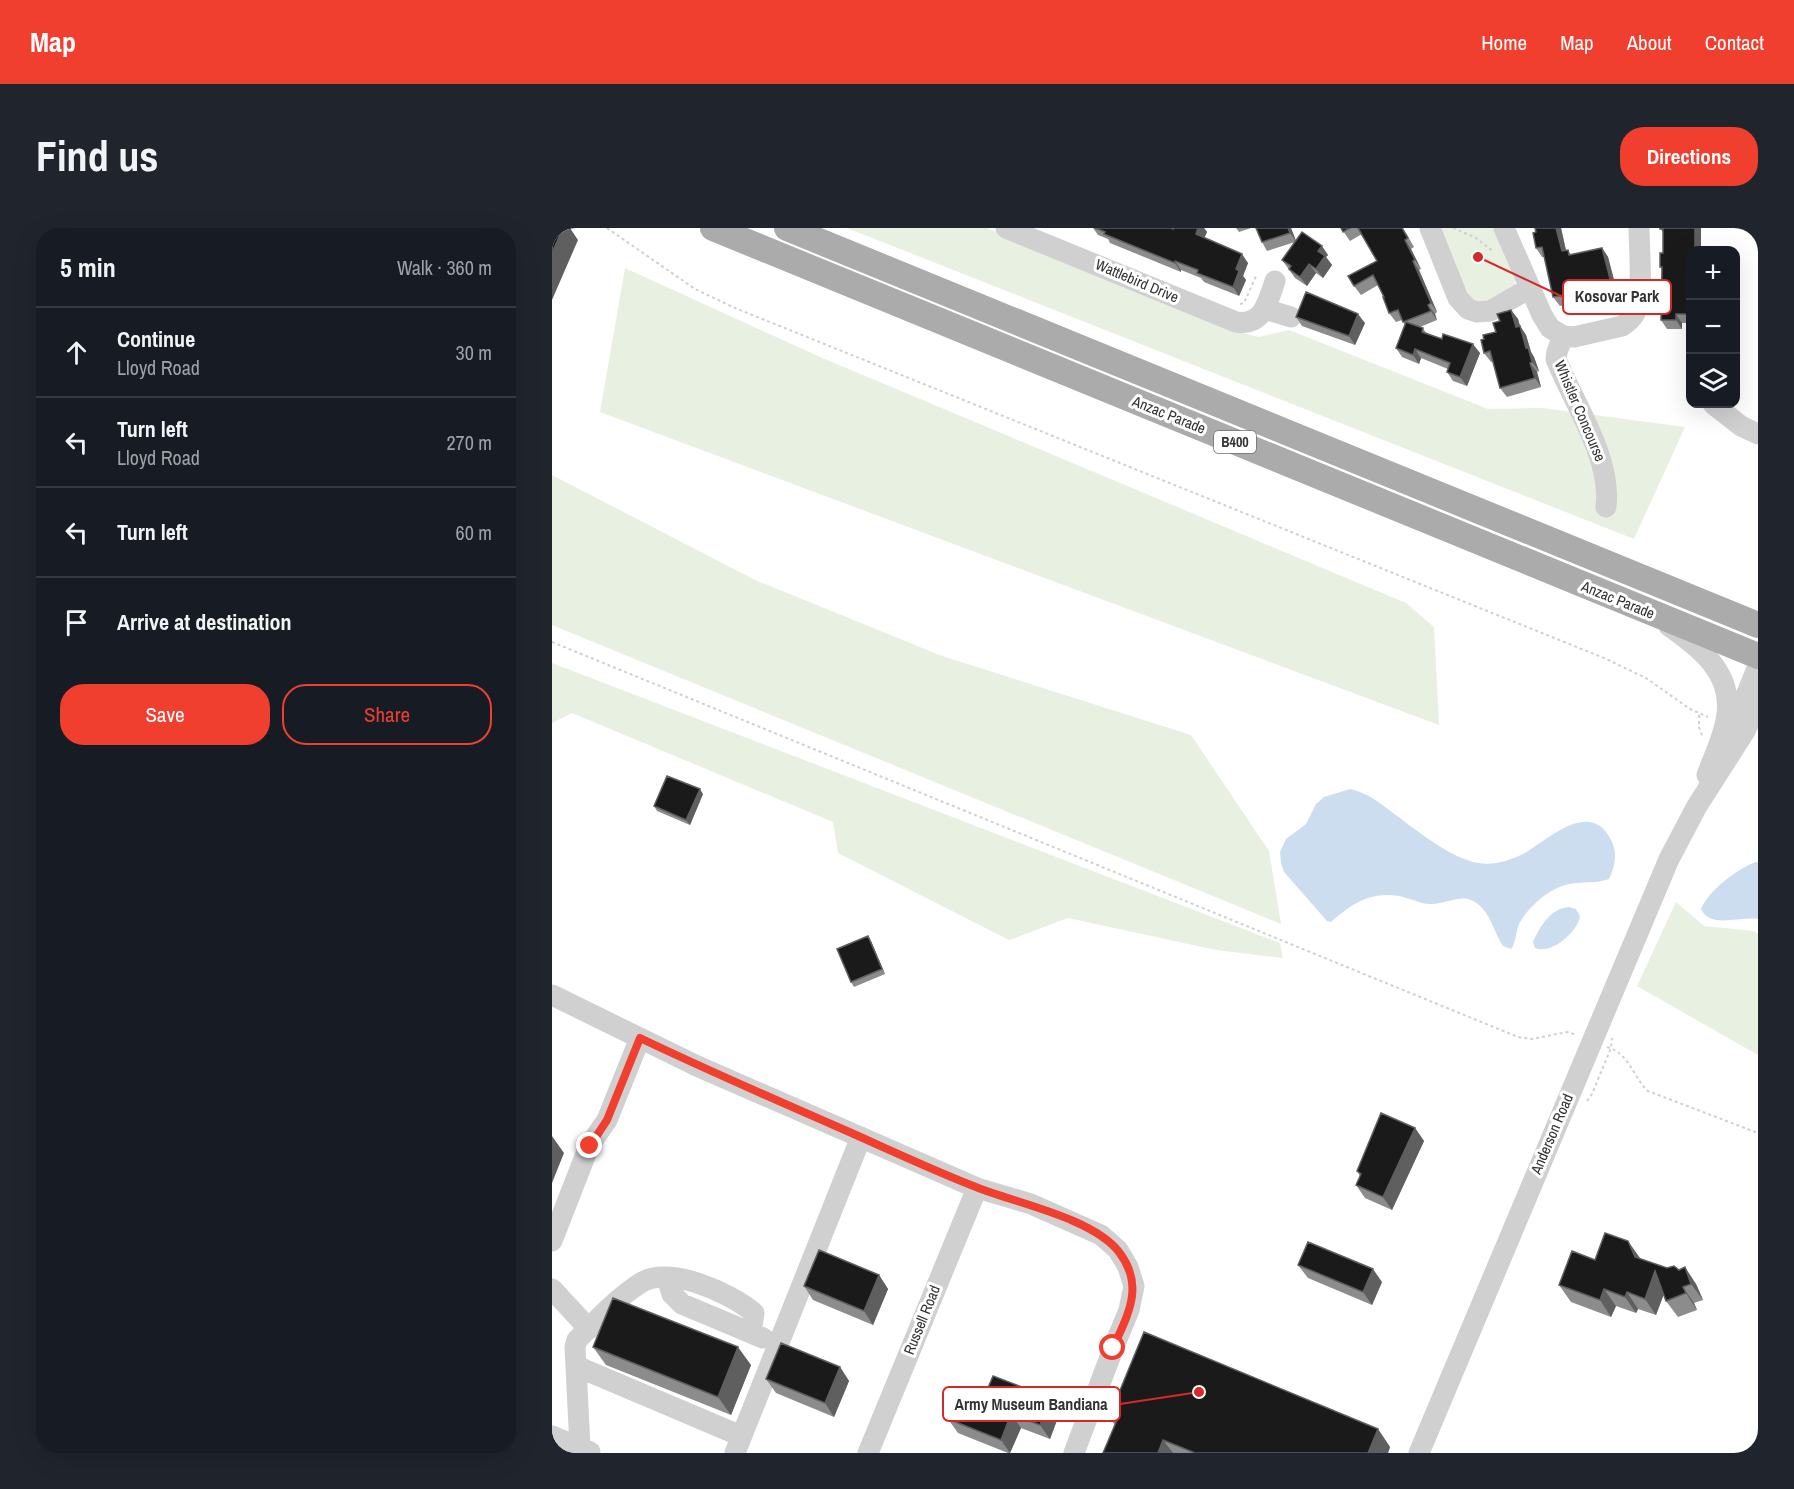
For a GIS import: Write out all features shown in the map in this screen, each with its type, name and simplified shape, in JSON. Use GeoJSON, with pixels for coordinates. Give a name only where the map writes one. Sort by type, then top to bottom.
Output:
{"type":"FeatureCollection","features":[{"type":"Feature","properties":{"kind":"main road","name":"Anzac Parade"},"geometry":{"type":"LineString","coordinates":[[713,228],[1758,656]]}},
{"type":"Feature","properties":{"kind":"main road","name":"Anzac Parade"},"geometry":{"type":"LineString","coordinates":[[787,228],[1758,624]]}},
{"type":"Feature","properties":{"kind":"street","name":"Wattlebird Drive"},"geometry":{"type":"LineString","coordinates":[[1006,228],[1233,321],[1251,321],[1261,315],[1265,309]]}},
{"type":"Feature","properties":{"kind":"street"},"geometry":{"type":"LineString","coordinates":[[1430,228],[1458,298],[1468,309],[1478,312],[1490,311],[1530,288]]}},
{"type":"Feature","properties":{"kind":"street"},"geometry":{"type":"LineString","coordinates":[[1504,228],[1547,325],[1563,336]]}},
{"type":"Feature","properties":{"kind":"street","name":"Whistler Concourse"},"geometry":{"type":"LineString","coordinates":[[1606,507],[1607,484],[1600,456],[1556,359],[1563,336],[1578,336],[1607,330],[1622,326],[1632,318],[1639,301],[1639,228]]}},
{"type":"Feature","properties":{"kind":"street"},"geometry":{"type":"LineString","coordinates":[[1275,281],[1265,309],[1291,317]]}},
{"type":"Feature","properties":{"kind":"street"},"geometry":{"type":"LineString","coordinates":[[1718,408],[1741,426],[1758,434]]}},
{"type":"Feature","properties":{"kind":"street","name":"Anderson Road"},"geometry":{"type":"LineString","coordinates":[[1649,612],[1700,649],[1723,680],[1727,696],[1725,722],[1694,812]]}},
{"type":"Feature","properties":{"kind":"street","name":"Anderson Road"},"geometry":{"type":"LineString","coordinates":[[1419,1453],[1656,886],[1694,812],[1758,666]]}},
{"type":"Feature","properties":{"kind":"street","name":"Anderson Road"},"geometry":{"type":"LineString","coordinates":[[1694,812],[1742,736],[1758,703]]}},
{"type":"Feature","properties":{"kind":"street","name":"Anderson Road"},"geometry":{"type":"LineString","coordinates":[[1694,812],[1758,727]]}},
{"type":"Feature","properties":{"kind":"street"},"geometry":{"type":"LineString","coordinates":[[552,995],[697,1066],[977,1188],[1031,1204],[1101,1235],[1118,1250],[1128,1267],[1134,1286],[1130,1310],[1113,1348],[1074,1453]]}},
{"type":"Feature","properties":{"kind":"street"},"geometry":{"type":"LineString","coordinates":[[552,1241],[590,1146],[607,1120],[640,1038]]}},
{"type":"Feature","properties":{"kind":"street"},"geometry":{"type":"LineString","coordinates":[[576,1366],[738,1445],[861,1137]]}},
{"type":"Feature","properties":{"kind":"street","name":"Russell Road"},"geometry":{"type":"LineString","coordinates":[[868,1453],[977,1188]]}},
{"type":"Feature","properties":{"kind":"street"},"geometry":{"type":"LineString","coordinates":[[552,1436],[586,1450],[576,1366],[577,1340],[639,1283],[654,1278],[695,1282],[741,1302],[754,1313],[751,1333],[778,1344]]}},
{"type":"Feature","properties":{"kind":"street"},"geometry":{"type":"LineString","coordinates":[[552,1289],[589,1329]]}},
{"type":"Feature","properties":{"kind":"path"},"geometry":{"type":"LineString","coordinates":[[607,228],[695,289],[735,308],[1604,658],[1646,678],[1699,714],[1725,722]]}},
{"type":"Feature","properties":{"kind":"path"},"geometry":{"type":"LineString","coordinates":[[1453,228],[1476,238],[1498,256]]}},
{"type":"Feature","properties":{"kind":"path"},"geometry":{"type":"LineString","coordinates":[[552,642],[1518,1037]]}},
{"type":"Feature","properties":{"kind":"path"},"geometry":{"type":"LineString","coordinates":[[1648,1091],[1758,1133]]}},
{"type":"Feature","properties":{"kind":"green space"},"geometry":{"type":"Polygon","coordinates":[[[847,228],[987,228],[1230,330],[1259,337],[1289,330],[1488,409],[1542,408],[1685,427],[1634,539],[847,228]]]}},
{"type":"Feature","properties":{"kind":"green space"},"geometry":{"type":"Polygon","coordinates":[[[1434,228],[1497,228],[1516,280],[1515,285],[1489,304],[1472,301],[1434,228]]]}},
{"type":"Feature","properties":{"kind":"green space"},"geometry":{"type":"Polygon","coordinates":[[[625,268],[820,357],[1406,603],[1434,627],[1439,725],[600,412],[625,268]]]}},
{"type":"Feature","properties":{"kind":"green space"},"geometry":{"type":"Polygon","coordinates":[[[552,475],[755,580],[942,656],[1191,735],[1269,851],[1281,924],[552,625],[552,475]]]}},
{"type":"Feature","properties":{"kind":"green space"},"geometry":{"type":"Polygon","coordinates":[[[552,663],[1280,943],[1283,958],[1216,950],[1068,918],[1009,940],[838,853],[833,822],[572,713],[552,723],[552,663]]]}},
{"type":"Feature","properties":{"kind":"green space"},"geometry":{"type":"Polygon","coordinates":[[[1676,902],[1704,926],[1754,931],[1758,934],[1758,1055],[1637,986],[1676,902]]]}},
{"type":"Feature","properties":{"kind":"water"},"geometry":{"type":"Polygon","coordinates":[[[1350,789],[1373,798],[1440,847],[1477,863],[1490,864],[1510,859],[1523,854],[1569,826],[1581,822],[1592,822],[1602,828],[1611,840],[1615,854],[1613,870],[1609,879],[1567,884],[1544,896],[1520,922],[1511,949],[1503,946],[1483,908],[1466,899],[1430,904],[1403,897],[1382,895],[1355,904],[1331,922],[1327,921],[1284,872],[1280,852],[1286,839],[1306,824],[1316,804],[1324,797],[1350,789]]]}},
{"type":"Feature","properties":{"kind":"water"},"geometry":{"type":"Polygon","coordinates":[[[1758,862],[1758,919],[1718,920],[1705,915],[1701,909],[1710,895],[1732,875],[1758,862]]]}},
{"type":"Feature","properties":{"kind":"water"},"geometry":{"type":"Polygon","coordinates":[[[1569,907],[1576,909],[1580,916],[1574,929],[1556,945],[1541,949],[1535,948],[1533,942],[1547,919],[1557,911],[1569,907]]]}},
{"type":"Feature","properties":{"kind":"building"},"geometry":{"type":"Polygon","coordinates":[[[552,228],[563,228],[552,253],[552,228]]]}},
{"type":"Feature","properties":{"kind":"building"},"geometry":{"type":"Polygon","coordinates":[[[1095,228],[1198,228],[1196,234],[1242,254],[1236,269],[1239,271],[1233,287],[1197,273],[1198,270],[1104,234],[1105,232],[1095,228]]]}},
{"type":"Feature","properties":{"kind":"building"},"geometry":{"type":"Polygon","coordinates":[[[1256,228],[1288,228],[1290,233],[1262,242],[1256,228]]]}},
{"type":"Feature","properties":{"kind":"building"},"geometry":{"type":"Polygon","coordinates":[[[1358,228],[1402,228],[1408,238],[1405,240],[1431,303],[1428,305],[1431,311],[1403,322],[1398,310],[1389,313],[1373,275],[1354,286],[1348,276],[1377,261],[1358,228]]]}},
{"type":"Feature","properties":{"kind":"building"},"geometry":{"type":"Polygon","coordinates":[[[1535,228],[1556,228],[1562,251],[1568,250],[1569,255],[1602,248],[1613,290],[1599,293],[1599,290],[1578,295],[1579,299],[1566,302],[1564,295],[1553,297],[1542,247],[1536,248],[1533,233],[1536,232],[1535,228]]]}},
{"type":"Feature","properties":{"kind":"building"},"geometry":{"type":"Polygon","coordinates":[[[1695,228],[1695,246],[1686,246],[1686,314],[1676,314],[1676,320],[1661,320],[1660,253],[1663,253],[1663,229],[1660,229],[1695,228]]]}},
{"type":"Feature","properties":{"kind":"building"},"geometry":{"type":"Polygon","coordinates":[[[1302,232],[1322,246],[1318,251],[1325,256],[1316,269],[1309,264],[1300,277],[1289,269],[1291,266],[1282,260],[1302,232]]]}},
{"type":"Feature","properties":{"kind":"building"},"geometry":{"type":"Polygon","coordinates":[[[1306,292],[1358,314],[1349,336],[1296,317],[1306,292]]]}},
{"type":"Feature","properties":{"kind":"building"},"geometry":{"type":"Polygon","coordinates":[[[1511,310],[1516,327],[1520,326],[1526,348],[1528,347],[1535,378],[1500,388],[1490,351],[1484,353],[1481,340],[1484,339],[1483,335],[1496,332],[1493,323],[1500,321],[1497,314],[1511,310]]]}},
{"type":"Feature","properties":{"kind":"building"},"geometry":{"type":"Polygon","coordinates":[[[1406,322],[1423,328],[1422,332],[1442,339],[1443,334],[1473,344],[1460,377],[1447,372],[1450,363],[1415,349],[1413,355],[1396,348],[1406,322]]]}},
{"type":"Feature","properties":{"kind":"building"},"geometry":{"type":"Polygon","coordinates":[[[667,776],[700,789],[686,820],[654,806],[667,776]]]}},
{"type":"Feature","properties":{"kind":"building"},"geometry":{"type":"Polygon","coordinates":[[[868,936],[882,969],[851,982],[837,949],[868,936]]]}},
{"type":"Feature","properties":{"kind":"building"},"geometry":{"type":"Polygon","coordinates":[[[1381,1113],[1415,1128],[1383,1197],[1356,1185],[1361,1174],[1357,1171],[1381,1113]]]}},
{"type":"Feature","properties":{"kind":"building"},"geometry":{"type":"Polygon","coordinates":[[[1605,1233],[1628,1241],[1635,1257],[1667,1268],[1674,1266],[1679,1270],[1685,1267],[1691,1284],[1683,1287],[1686,1293],[1666,1301],[1655,1271],[1645,1299],[1627,1292],[1625,1297],[1604,1289],[1600,1300],[1559,1285],[1572,1251],[1595,1260],[1605,1233]]]}},
{"type":"Feature","properties":{"kind":"building"},"geometry":{"type":"Polygon","coordinates":[[[1308,1242],[1373,1269],[1363,1292],[1298,1265],[1308,1242]]]}},
{"type":"Feature","properties":{"kind":"building"},"geometry":{"type":"Polygon","coordinates":[[[819,1250],[879,1275],[864,1311],[804,1286],[819,1250]]]}},
{"type":"Feature","properties":{"kind":"building"},"geometry":{"type":"Polygon","coordinates":[[[613,1298],[738,1347],[718,1397],[593,1347],[613,1298]]]}},
{"type":"Feature","properties":{"kind":"building"},"geometry":{"type":"Polygon","coordinates":[[[1144,1332],[1378,1429],[1368,1453],[1195,1453],[1163,1440],[1158,1453],[1103,1453],[1117,1420],[1109,1417],[1144,1332]]]}},
{"type":"Feature","properties":{"kind":"building"},"geometry":{"type":"Polygon","coordinates":[[[781,1343],[840,1367],[825,1403],[766,1379],[781,1343]]]}},
{"type":"Feature","properties":{"kind":"building"},"geometry":{"type":"Polygon","coordinates":[[[993,1376],[1051,1398],[1040,1425],[1011,1414],[1001,1440],[948,1419],[957,1398],[980,1407],[993,1376]]]}},
{"type":"Feature","properties":{"kind":"place","name":"Kosovar Park"},"geometry":{"type":"Point","coordinates":[1478,257]}},
{"type":"Feature","properties":{"kind":"place","name":"Army Museum Bandiana"},"geometry":{"type":"Point","coordinates":[1199,1392]}},
{"type":"Feature","properties":{"kind":"route"},"geometry":{"type":"LineString","coordinates":[[590,1146],[607,1120],[640,1038],[697,1066],[977,1188],[1031,1204],[1101,1235],[1118,1250],[1128,1267],[1134,1286],[1130,1310],[1113,1348]]}}]}
